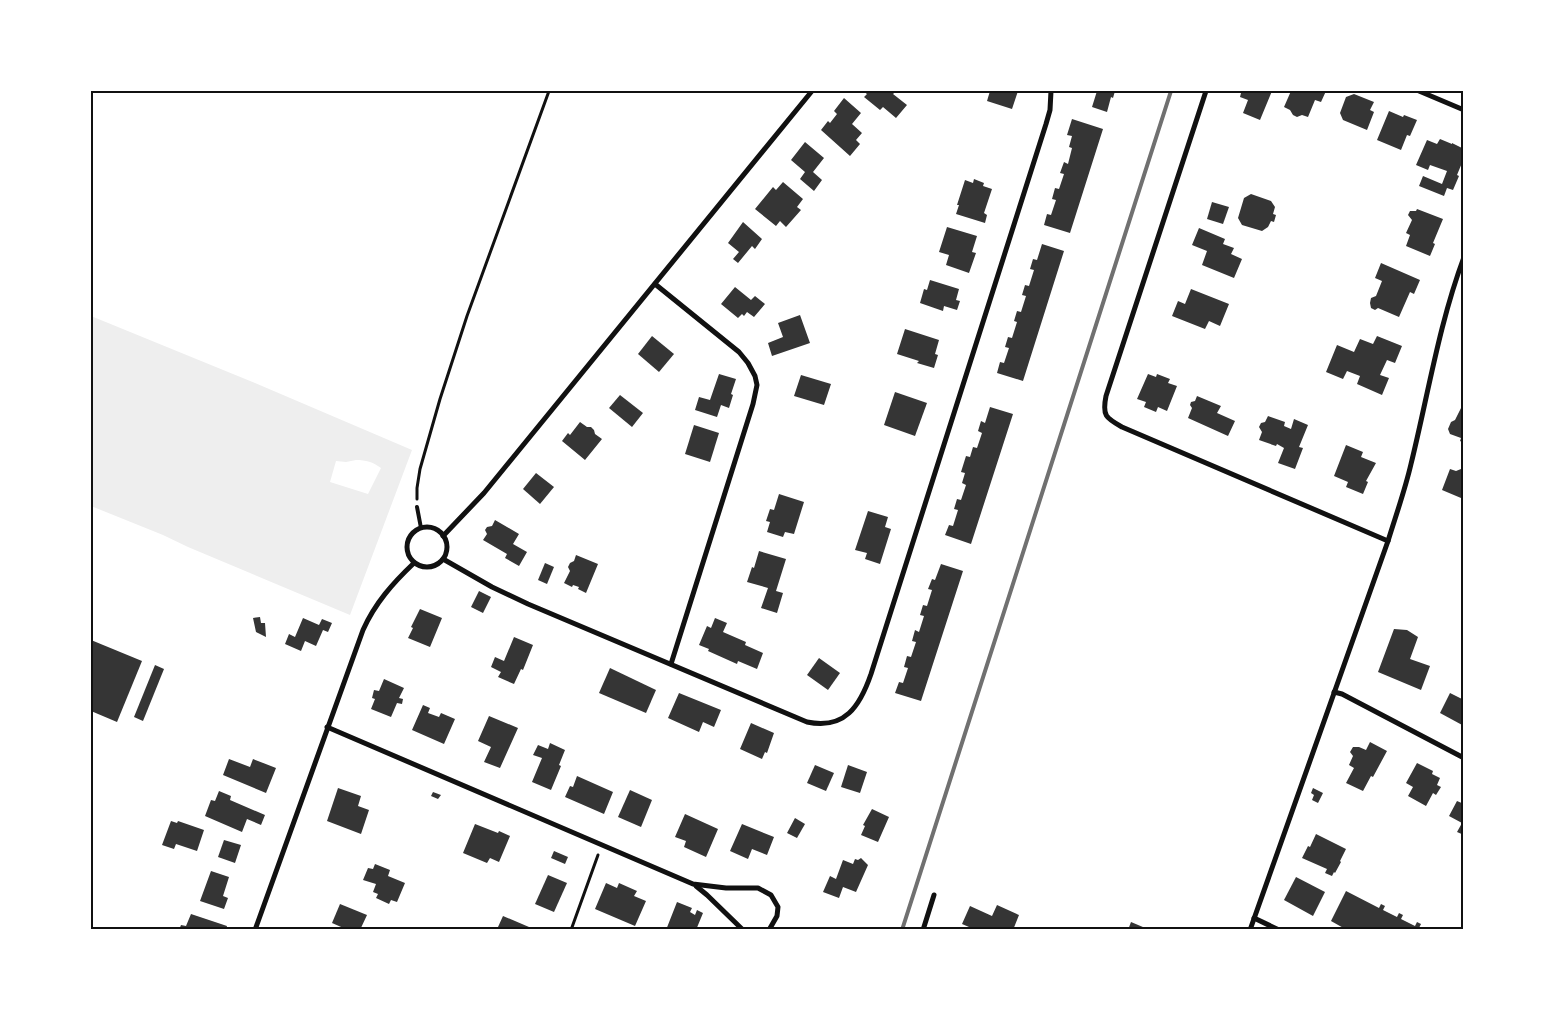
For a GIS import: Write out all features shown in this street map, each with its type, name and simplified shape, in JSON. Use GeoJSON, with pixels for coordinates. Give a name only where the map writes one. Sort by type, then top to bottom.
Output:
{"type":"FeatureCollection","features":[{"type":"Feature","properties":{"kind":"street"},"geometry":{"type":"LineString","coordinates":[[443,536],[484,493],[812,91]]}},
{"type":"Feature","properties":{"kind":"street"},"geometry":{"type":"LineString","coordinates":[[443,559],[511,596],[807,722],[816,724],[829,723],[842,718],[855,707],[867,686],[874,665],[1046,124],[1050,110],[1051,91]]}},
{"type":"Feature","properties":{"kind":"street"},"geometry":{"type":"LineString","coordinates":[[1206,91],[1106,396],[1105,414],[1122,427],[1388,541]]}},
{"type":"Feature","properties":{"kind":"street"},"geometry":{"type":"LineString","coordinates":[[1419,91],[1464,110]]}},
{"type":"Feature","properties":{"kind":"street"},"geometry":{"type":"LineString","coordinates":[[1250,930],[1388,541],[1410,466],[1446,312],[1464,258]]}},
{"type":"Feature","properties":{"kind":"street"},"geometry":{"type":"LineString","coordinates":[[655,284],[739,352],[752,369],[757,385],[746,429],[671,664]]}},
{"type":"Feature","properties":{"kind":"street"},"geometry":{"type":"LineString","coordinates":[[420,528],[433,528],[443,536],[447,548],[443,559],[430,567],[414,563],[407,552],[407,545],[412,534],[420,528]]}},
{"type":"Feature","properties":{"kind":"street"},"geometry":{"type":"LineString","coordinates":[[255,930],[363,630],[372,610],[414,563]]}},
{"type":"Feature","properties":{"kind":"street"},"geometry":{"type":"LineString","coordinates":[[1334,692],[1342,694],[1464,758]]}},
{"type":"Feature","properties":{"kind":"street"},"geometry":{"type":"LineString","coordinates":[[327,727],[693,884],[718,888],[758,888],[771,894],[778,907],[777,916],[768,930]]}},
{"type":"Feature","properties":{"kind":"street"},"geometry":{"type":"LineString","coordinates":[[693,884],[743,930]]}},
{"type":"Feature","properties":{"kind":"street"},"geometry":{"type":"LineString","coordinates":[[923,930],[934,895]]}},
{"type":"Feature","properties":{"kind":"street"},"geometry":{"type":"LineString","coordinates":[[1254,918],[1279,930]]}},
{"type":"Feature","properties":{"kind":"lane"},"geometry":{"type":"LineString","coordinates":[[418,507],[420,528]]}},
{"type":"Feature","properties":{"kind":"path"},"geometry":{"type":"LineString","coordinates":[[418,507],[417,488],[420,469],[443,390],[467,316],[549,91]]}},
{"type":"Feature","properties":{"kind":"path"},"geometry":{"type":"LineString","coordinates":[[571,930],[602,845]]}},
{"type":"Feature","properties":{"kind":"shaded area"},"geometry":{"type":"Polygon","coordinates":[[[91,316],[412,450],[350,615],[91,506],[91,316]],[[336,461],[330,482],[368,494],[381,468],[366,461],[336,461]]]}},
{"type":"Feature","properties":{"kind":"building"},"geometry":{"type":"Polygon","coordinates":[[[863,91],[896,91],[893,94],[907,105],[896,118],[883,107],[880,110],[864,97],[867,94],[863,91]]]}},
{"type":"Feature","properties":{"kind":"building"},"geometry":{"type":"Polygon","coordinates":[[[990,91],[1018,91],[1012,109],[987,101],[990,91]]]}},
{"type":"Feature","properties":{"kind":"building"},"geometry":{"type":"Polygon","coordinates":[[[1097,91],[1115,91],[1113,98],[1111,97],[1107,112],[1092,107],[1097,91]]]}},
{"type":"Feature","properties":{"kind":"building"},"geometry":{"type":"Polygon","coordinates":[[[1236,91],[1272,91],[1260,120],[1243,113],[1248,100],[1240,97],[1241,93],[1236,91]]]}},
{"type":"Feature","properties":{"kind":"building"},"geometry":{"type":"Polygon","coordinates":[[[1291,91],[1326,91],[1321,102],[1315,100],[1308,117],[1302,115],[1297,117],[1284,107],[1291,91]]]}},
{"type":"Feature","properties":{"kind":"building"},"geometry":{"type":"Polygon","coordinates":[[[1354,94],[1374,102],[1370,110],[1374,112],[1367,130],[1343,120],[1340,113],[1346,97],[1354,94]]]}},
{"type":"Feature","properties":{"kind":"building"},"geometry":{"type":"Polygon","coordinates":[[[844,98],[861,113],[852,124],[862,133],[856,140],[860,144],[850,156],[821,130],[837,114],[834,111],[844,98]]]}},
{"type":"Feature","properties":{"kind":"building"},"geometry":{"type":"Polygon","coordinates":[[[1389,111],[1417,120],[1410,136],[1407,135],[1401,150],[1377,140],[1389,111]]]}},
{"type":"Feature","properties":{"kind":"building"},"geometry":{"type":"Polygon","coordinates":[[[1072,119],[1103,129],[1070,233],[1044,225],[1047,214],[1051,215],[1056,200],[1052,199],[1055,188],[1059,189],[1064,174],[1060,173],[1064,162],[1068,164],[1072,148],[1069,147],[1072,136],[1067,135],[1072,119]]]}},
{"type":"Feature","properties":{"kind":"building"},"geometry":{"type":"Polygon","coordinates":[[[1440,139],[1464,149],[1464,158],[1457,175],[1459,176],[1453,190],[1447,188],[1444,196],[1419,186],[1423,176],[1442,184],[1447,171],[1430,165],[1428,170],[1416,165],[1427,140],[1437,144],[1440,139]]]}},
{"type":"Feature","properties":{"kind":"building"},"geometry":{"type":"Polygon","coordinates":[[[805,142],[824,158],[813,172],[822,180],[814,191],[800,179],[805,172],[791,160],[805,142]]]}},
{"type":"Feature","properties":{"kind":"building"},"geometry":{"type":"Polygon","coordinates":[[[974,179],[984,183],[983,186],[992,189],[984,213],[987,215],[985,223],[956,214],[965,180],[973,183],[974,179]]]}},
{"type":"Feature","properties":{"kind":"building"},"geometry":{"type":"Polygon","coordinates":[[[783,182],[803,199],[797,207],[801,210],[786,227],[780,221],[776,226],[755,209],[773,187],[776,190],[783,182]]]}},
{"type":"Feature","properties":{"kind":"building"},"geometry":{"type":"Polygon","coordinates":[[[1251,194],[1271,201],[1275,207],[1273,214],[1276,215],[1274,222],[1271,221],[1268,227],[1262,231],[1242,225],[1238,218],[1244,198],[1251,194]]]}},
{"type":"Feature","properties":{"kind":"building"},"geometry":{"type":"Polygon","coordinates":[[[1212,202],[1229,207],[1223,224],[1207,219],[1212,202]]]}},
{"type":"Feature","properties":{"kind":"building"},"geometry":{"type":"Polygon","coordinates":[[[1417,209],[1443,219],[1430,256],[1406,246],[1410,235],[1406,233],[1412,220],[1408,215],[1410,211],[1416,211],[1417,209]]]}},
{"type":"Feature","properties":{"kind":"building"},"geometry":{"type":"Polygon","coordinates":[[[743,222],[762,239],[755,249],[752,246],[738,263],[733,259],[739,252],[728,243],[743,222]]]}},
{"type":"Feature","properties":{"kind":"building"},"geometry":{"type":"Polygon","coordinates":[[[947,227],[977,236],[972,252],[976,253],[969,273],[946,265],[949,255],[939,252],[947,227]]]}},
{"type":"Feature","properties":{"kind":"building"},"geometry":{"type":"Polygon","coordinates":[[[1199,228],[1225,239],[1223,244],[1234,248],[1231,254],[1242,259],[1234,278],[1202,265],[1207,251],[1192,245],[1199,228]]]}},
{"type":"Feature","properties":{"kind":"building"},"geometry":{"type":"Polygon","coordinates":[[[1042,244],[1064,251],[1023,381],[997,373],[1000,362],[1004,363],[1009,348],[1005,347],[1008,337],[1012,338],[1017,322],[1014,321],[1017,311],[1021,312],[1026,296],[1022,295],[1025,285],[1029,286],[1034,270],[1030,269],[1033,259],[1037,260],[1042,244]]]}},
{"type":"Feature","properties":{"kind":"building"},"geometry":{"type":"Polygon","coordinates":[[[1381,263],[1420,280],[1414,294],[1410,292],[1399,317],[1378,308],[1375,310],[1371,308],[1371,298],[1376,296],[1382,281],[1375,278],[1381,263]]]}},
{"type":"Feature","properties":{"kind":"building"},"geometry":{"type":"Polygon","coordinates":[[[930,280],[959,289],[956,300],[960,301],[957,310],[944,306],[943,311],[920,303],[924,289],[927,290],[930,280]]]}},
{"type":"Feature","properties":{"kind":"building"},"geometry":{"type":"Polygon","coordinates":[[[735,287],[751,300],[755,296],[765,304],[754,317],[747,312],[744,316],[742,314],[738,318],[721,304],[735,287]]]}},
{"type":"Feature","properties":{"kind":"building"},"geometry":{"type":"Polygon","coordinates":[[[1191,289],[1229,304],[1220,326],[1209,321],[1205,329],[1172,316],[1178,301],[1185,304],[1191,289]]]}},
{"type":"Feature","properties":{"kind":"building"},"geometry":{"type":"Polygon","coordinates":[[[800,315],[810,343],[772,356],[768,343],[783,337],[778,323],[800,315]]]}},
{"type":"Feature","properties":{"kind":"building"},"geometry":{"type":"Polygon","coordinates":[[[905,329],[939,340],[935,354],[938,355],[934,368],[897,354],[905,329]]]}},
{"type":"Feature","properties":{"kind":"building"},"geometry":{"type":"Polygon","coordinates":[[[652,336],[674,354],[659,372],[638,354],[652,336]]]}},
{"type":"Feature","properties":{"kind":"building"},"geometry":{"type":"Polygon","coordinates":[[[1377,336],[1402,346],[1395,363],[1387,360],[1380,375],[1389,378],[1382,395],[1357,384],[1360,376],[1347,371],[1343,379],[1326,372],[1337,345],[1354,352],[1360,339],[1373,344],[1377,336]]]}},
{"type":"Feature","properties":{"kind":"building"},"geometry":{"type":"Polygon","coordinates":[[[719,374],[736,379],[729,408],[721,405],[717,417],[695,410],[699,397],[710,400],[719,374]]]}},
{"type":"Feature","properties":{"kind":"building"},"geometry":{"type":"Polygon","coordinates":[[[1148,374],[1156,377],[1157,374],[1170,379],[1168,383],[1177,386],[1167,411],[1158,407],[1156,412],[1144,407],[1146,402],[1137,399],[1148,374]]]}},
{"type":"Feature","properties":{"kind":"building"},"geometry":{"type":"Polygon","coordinates":[[[801,375],[831,384],[824,405],[794,396],[801,375]]]}},
{"type":"Feature","properties":{"kind":"building"},"geometry":{"type":"Polygon","coordinates":[[[895,392],[927,403],[915,436],[884,425],[895,392]]]}},
{"type":"Feature","properties":{"kind":"building"},"geometry":{"type":"Polygon","coordinates":[[[620,395],[643,413],[632,427],[609,408],[620,395]]]}},
{"type":"Feature","properties":{"kind":"building"},"geometry":{"type":"Polygon","coordinates":[[[1197,396],[1221,406],[1217,413],[1235,421],[1228,436],[1188,418],[1192,408],[1191,402],[1195,401],[1197,396]]]}},
{"type":"Feature","properties":{"kind":"building"},"geometry":{"type":"Polygon","coordinates":[[[1462,406],[1464,407],[1464,443],[1460,441],[1461,438],[1450,434],[1448,429],[1462,406]]]}},
{"type":"Feature","properties":{"kind":"building"},"geometry":{"type":"Polygon","coordinates":[[[990,407],[1013,414],[971,544],[945,535],[949,525],[953,526],[958,510],[954,509],[957,499],[961,500],[966,485],[962,483],[965,473],[961,472],[966,456],[970,457],[973,447],[977,448],[982,433],[978,431],[981,421],[985,423],[990,407]]]}},
{"type":"Feature","properties":{"kind":"building"},"geometry":{"type":"Polygon","coordinates":[[[1268,416],[1285,422],[1284,426],[1291,429],[1294,419],[1308,425],[1299,447],[1303,448],[1295,469],[1278,463],[1284,448],[1277,444],[1276,446],[1259,440],[1262,432],[1259,427],[1268,416]]]}},
{"type":"Feature","properties":{"kind":"building"},"geometry":{"type":"Polygon","coordinates":[[[580,422],[587,427],[591,427],[595,434],[602,439],[585,460],[562,441],[568,433],[570,435],[580,422]]]}},
{"type":"Feature","properties":{"kind":"building"},"geometry":{"type":"Polygon","coordinates":[[[694,425],[719,433],[710,462],[685,454],[694,425]]]}},
{"type":"Feature","properties":{"kind":"building"},"geometry":{"type":"Polygon","coordinates":[[[1346,445],[1363,452],[1361,457],[1376,463],[1366,481],[1368,482],[1363,494],[1346,487],[1348,482],[1334,476],[1346,445]]]}},
{"type":"Feature","properties":{"kind":"building"},"geometry":{"type":"Polygon","coordinates":[[[1464,461],[1464,497],[1462,496],[1461,498],[1442,490],[1450,469],[1456,471],[1461,469],[1464,461]]]}},
{"type":"Feature","properties":{"kind":"building"},"geometry":{"type":"Polygon","coordinates":[[[536,473],[554,487],[540,504],[523,489],[536,473]]]}},
{"type":"Feature","properties":{"kind":"building"},"geometry":{"type":"Polygon","coordinates":[[[779,494],[804,502],[794,534],[785,532],[783,537],[767,532],[770,522],[766,521],[770,509],[774,510],[779,494]]]}},
{"type":"Feature","properties":{"kind":"building"},"geometry":{"type":"Polygon","coordinates":[[[868,511],[888,517],[885,527],[891,529],[880,564],[865,559],[867,553],[855,550],[868,511]]]}},
{"type":"Feature","properties":{"kind":"building"},"geometry":{"type":"Polygon","coordinates":[[[495,520],[519,534],[513,544],[527,552],[519,566],[505,558],[507,554],[483,540],[487,534],[485,530],[487,527],[492,526],[495,520]]]}},
{"type":"Feature","properties":{"kind":"building"},"geometry":{"type":"Polygon","coordinates":[[[759,551],[786,559],[776,591],[783,593],[777,613],[761,608],[768,588],[747,582],[759,551]]]}},
{"type":"Feature","properties":{"kind":"building"},"geometry":{"type":"Polygon","coordinates":[[[576,555],[598,564],[586,593],[578,589],[579,587],[573,585],[572,587],[564,583],[570,571],[568,567],[574,561],[576,555]]]}},
{"type":"Feature","properties":{"kind":"building"},"geometry":{"type":"Polygon","coordinates":[[[545,563],[554,567],[547,584],[538,580],[545,563]]]}},
{"type":"Feature","properties":{"kind":"building"},"geometry":{"type":"Polygon","coordinates":[[[941,564],[963,571],[921,701],[895,693],[899,682],[903,683],[908,668],[904,667],[907,656],[911,657],[916,642],[912,641],[915,630],[919,632],[924,616],[920,615],[923,605],[927,606],[932,590],[928,589],[932,579],[935,580],[941,564]]]}},
{"type":"Feature","properties":{"kind":"building"},"geometry":{"type":"Polygon","coordinates":[[[479,591],[491,597],[483,613],[471,607],[479,591]]]}},
{"type":"Feature","properties":{"kind":"building"},"geometry":{"type":"Polygon","coordinates":[[[420,609],[442,618],[430,647],[408,638],[420,609]]]}},
{"type":"Feature","properties":{"kind":"building"},"geometry":{"type":"Polygon","coordinates":[[[260,617],[261,623],[265,623],[266,637],[256,632],[253,618],[260,617]]]}},
{"type":"Feature","properties":{"kind":"building"},"geometry":{"type":"Polygon","coordinates":[[[303,618],[319,625],[322,619],[332,623],[328,632],[323,630],[316,646],[305,641],[301,651],[285,644],[289,634],[295,637],[303,618]]]}},
{"type":"Feature","properties":{"kind":"building"},"geometry":{"type":"Polygon","coordinates":[[[715,618],[727,623],[723,632],[746,642],[745,645],[763,653],[757,669],[738,661],[737,664],[699,645],[707,626],[711,628],[715,618]]]}},
{"type":"Feature","properties":{"kind":"building"},"geometry":{"type":"Polygon","coordinates":[[[1394,629],[1407,630],[1418,637],[1410,659],[1430,666],[1421,690],[1378,672],[1394,629]]]}},
{"type":"Feature","properties":{"kind":"building"},"geometry":{"type":"Polygon","coordinates":[[[514,637],[533,645],[523,670],[521,669],[514,684],[498,677],[501,672],[491,667],[495,657],[504,661],[514,637]]]}},
{"type":"Feature","properties":{"kind":"building"},"geometry":{"type":"Polygon","coordinates":[[[91,640],[142,661],[117,722],[91,711],[91,640]]]}},
{"type":"Feature","properties":{"kind":"building"},"geometry":{"type":"Polygon","coordinates":[[[819,658],[840,673],[828,690],[807,675],[819,658]]]}},
{"type":"Feature","properties":{"kind":"building"},"geometry":{"type":"Polygon","coordinates":[[[155,665],[164,669],[143,721],[134,717],[155,665]]]}},
{"type":"Feature","properties":{"kind":"building"},"geometry":{"type":"Polygon","coordinates":[[[610,668],[656,690],[646,713],[599,693],[610,668]]]}},
{"type":"Feature","properties":{"kind":"building"},"geometry":{"type":"Polygon","coordinates":[[[384,679],[404,688],[399,698],[403,699],[402,704],[397,703],[391,717],[371,709],[375,699],[372,698],[374,690],[379,691],[384,679]]]}},
{"type":"Feature","properties":{"kind":"building"},"geometry":{"type":"Polygon","coordinates":[[[679,693],[721,710],[714,727],[703,722],[699,732],[668,718],[679,693]]]}},
{"type":"Feature","properties":{"kind":"building"},"geometry":{"type":"Polygon","coordinates":[[[1450,693],[1464,700],[1464,726],[1440,713],[1450,693]]]}},
{"type":"Feature","properties":{"kind":"building"},"geometry":{"type":"Polygon","coordinates":[[[423,705],[430,708],[428,713],[439,717],[441,713],[455,719],[444,744],[412,730],[423,705]]]}},
{"type":"Feature","properties":{"kind":"building"},"geometry":{"type":"Polygon","coordinates":[[[489,716],[518,728],[500,768],[484,762],[491,747],[478,741],[489,716]]]}},
{"type":"Feature","properties":{"kind":"building"},"geometry":{"type":"Polygon","coordinates":[[[751,723],[774,733],[767,753],[765,752],[762,759],[740,749],[751,723]]]}},
{"type":"Feature","properties":{"kind":"building"},"geometry":{"type":"Polygon","coordinates":[[[1370,742],[1387,751],[1363,791],[1346,783],[1354,768],[1349,765],[1353,756],[1350,752],[1353,747],[1366,750],[1370,742]]]}},
{"type":"Feature","properties":{"kind":"building"},"geometry":{"type":"Polygon","coordinates":[[[550,743],[565,750],[559,765],[561,766],[551,790],[532,782],[542,758],[533,755],[538,745],[548,749],[550,743]]]}},
{"type":"Feature","properties":{"kind":"building"},"geometry":{"type":"Polygon","coordinates":[[[229,759],[250,767],[253,759],[276,768],[266,793],[223,775],[229,759]]]}},
{"type":"Feature","properties":{"kind":"building"},"geometry":{"type":"Polygon","coordinates":[[[1417,763],[1433,771],[1432,774],[1440,778],[1437,785],[1441,787],[1436,795],[1433,793],[1426,806],[1408,796],[1413,787],[1406,783],[1417,763]]]}},
{"type":"Feature","properties":{"kind":"building"},"geometry":{"type":"Polygon","coordinates":[[[815,765],[834,773],[826,791],[807,783],[815,765]]]}},
{"type":"Feature","properties":{"kind":"building"},"geometry":{"type":"Polygon","coordinates":[[[848,765],[867,772],[860,793],[841,787],[848,765]]]}},
{"type":"Feature","properties":{"kind":"building"},"geometry":{"type":"Polygon","coordinates":[[[577,776],[613,792],[604,814],[565,797],[570,786],[573,787],[577,776]]]}},
{"type":"Feature","properties":{"kind":"building"},"geometry":{"type":"Polygon","coordinates":[[[338,788],[361,796],[358,806],[369,810],[361,834],[327,821],[338,788]]]}},
{"type":"Feature","properties":{"kind":"building"},"geometry":{"type":"Polygon","coordinates":[[[1313,788],[1323,793],[1318,803],[1312,800],[1314,795],[1311,793],[1313,788]]]}},
{"type":"Feature","properties":{"kind":"building"},"geometry":{"type":"Polygon","coordinates":[[[630,790],[652,800],[641,827],[618,817],[630,790]]]}},
{"type":"Feature","properties":{"kind":"building"},"geometry":{"type":"Polygon","coordinates":[[[219,791],[231,796],[230,800],[265,815],[261,825],[247,819],[242,832],[205,816],[211,800],[215,801],[219,791]]]}},
{"type":"Feature","properties":{"kind":"building"},"geometry":{"type":"Polygon","coordinates":[[[433,792],[441,795],[438,799],[431,796],[433,792]]]}},
{"type":"Feature","properties":{"kind":"building"},"geometry":{"type":"Polygon","coordinates":[[[1457,801],[1464,804],[1464,835],[1457,832],[1462,823],[1449,816],[1457,801]]]}},
{"type":"Feature","properties":{"kind":"building"},"geometry":{"type":"Polygon","coordinates":[[[872,809],[889,817],[878,842],[861,835],[865,826],[863,825],[872,809]]]}},
{"type":"Feature","properties":{"kind":"building"},"geometry":{"type":"Polygon","coordinates":[[[685,814],[718,829],[706,857],[684,847],[686,841],[675,837],[685,814]]]}},
{"type":"Feature","properties":{"kind":"building"},"geometry":{"type":"Polygon","coordinates":[[[795,818],[805,824],[797,838],[787,833],[795,818]]]}},
{"type":"Feature","properties":{"kind":"building"},"geometry":{"type":"Polygon","coordinates":[[[171,821],[177,823],[178,821],[204,830],[197,851],[176,844],[174,849],[162,845],[171,821]]]}},
{"type":"Feature","properties":{"kind":"building"},"geometry":{"type":"Polygon","coordinates":[[[475,824],[510,836],[499,862],[490,858],[487,863],[463,853],[475,824]]]}},
{"type":"Feature","properties":{"kind":"building"},"geometry":{"type":"Polygon","coordinates":[[[742,824],[774,837],[767,855],[752,849],[748,859],[730,851],[742,824]]]}},
{"type":"Feature","properties":{"kind":"building"},"geometry":{"type":"Polygon","coordinates":[[[1316,834],[1346,849],[1341,862],[1332,876],[1325,873],[1327,869],[1302,858],[1316,834]]]}},
{"type":"Feature","properties":{"kind":"building"},"geometry":{"type":"Polygon","coordinates":[[[224,840],[241,845],[235,863],[218,857],[224,840]]]}},
{"type":"Feature","properties":{"kind":"building"},"geometry":{"type":"Polygon","coordinates":[[[554,851],[568,857],[565,864],[551,858],[554,851]]]}},
{"type":"Feature","properties":{"kind":"building"},"geometry":{"type":"Polygon","coordinates":[[[861,858],[868,865],[856,892],[843,887],[839,898],[823,892],[830,876],[836,879],[843,860],[853,864],[855,859],[861,858]]]}},
{"type":"Feature","properties":{"kind":"building"},"geometry":{"type":"Polygon","coordinates":[[[375,864],[390,870],[388,876],[405,883],[397,902],[391,900],[389,904],[376,898],[378,894],[373,892],[376,884],[363,880],[368,868],[373,869],[375,864]]]}},
{"type":"Feature","properties":{"kind":"building"},"geometry":{"type":"Polygon","coordinates":[[[211,871],[229,877],[223,896],[228,898],[224,909],[200,901],[211,871]]]}},
{"type":"Feature","properties":{"kind":"building"},"geometry":{"type":"Polygon","coordinates":[[[548,875],[567,883],[554,912],[535,904],[548,875]]]}},
{"type":"Feature","properties":{"kind":"building"},"geometry":{"type":"Polygon","coordinates":[[[1296,877],[1325,892],[1313,916],[1284,900],[1296,877]]]}},
{"type":"Feature","properties":{"kind":"building"},"geometry":{"type":"Polygon","coordinates":[[[606,883],[617,888],[619,883],[637,891],[634,896],[646,901],[635,926],[595,909],[606,883]]]}},
{"type":"Feature","properties":{"kind":"building"},"geometry":{"type":"Polygon","coordinates":[[[1346,891],[1379,908],[1381,904],[1385,906],[1383,910],[1397,917],[1399,913],[1403,915],[1401,919],[1415,926],[1417,922],[1421,924],[1419,928],[1423,930],[1347,930],[1331,921],[1346,891]]]}},
{"type":"Feature","properties":{"kind":"building"},"geometry":{"type":"Polygon","coordinates":[[[677,902],[692,908],[690,912],[695,915],[697,910],[703,913],[696,930],[666,930],[677,902]]]}},
{"type":"Feature","properties":{"kind":"building"},"geometry":{"type":"Polygon","coordinates":[[[340,904],[367,915],[360,930],[348,930],[332,923],[340,904]]]}},
{"type":"Feature","properties":{"kind":"building"},"geometry":{"type":"Polygon","coordinates":[[[997,905],[1019,915],[1013,930],[976,930],[962,924],[970,906],[992,916],[997,905]]]}},
{"type":"Feature","properties":{"kind":"building"},"geometry":{"type":"Polygon","coordinates":[[[191,914],[227,926],[226,930],[179,930],[181,925],[186,926],[191,914]]]}},
{"type":"Feature","properties":{"kind":"building"},"geometry":{"type":"Polygon","coordinates":[[[503,916],[536,930],[503,930],[498,927],[503,916]]]}},
{"type":"Feature","properties":{"kind":"building"},"geometry":{"type":"Polygon","coordinates":[[[1131,922],[1150,930],[1128,930],[1131,922]]]}},
{"type":"Feature","properties":{"kind":"railway"},"geometry":{"type":"LineString","coordinates":[[902,930],[1171,91]]}}]}
